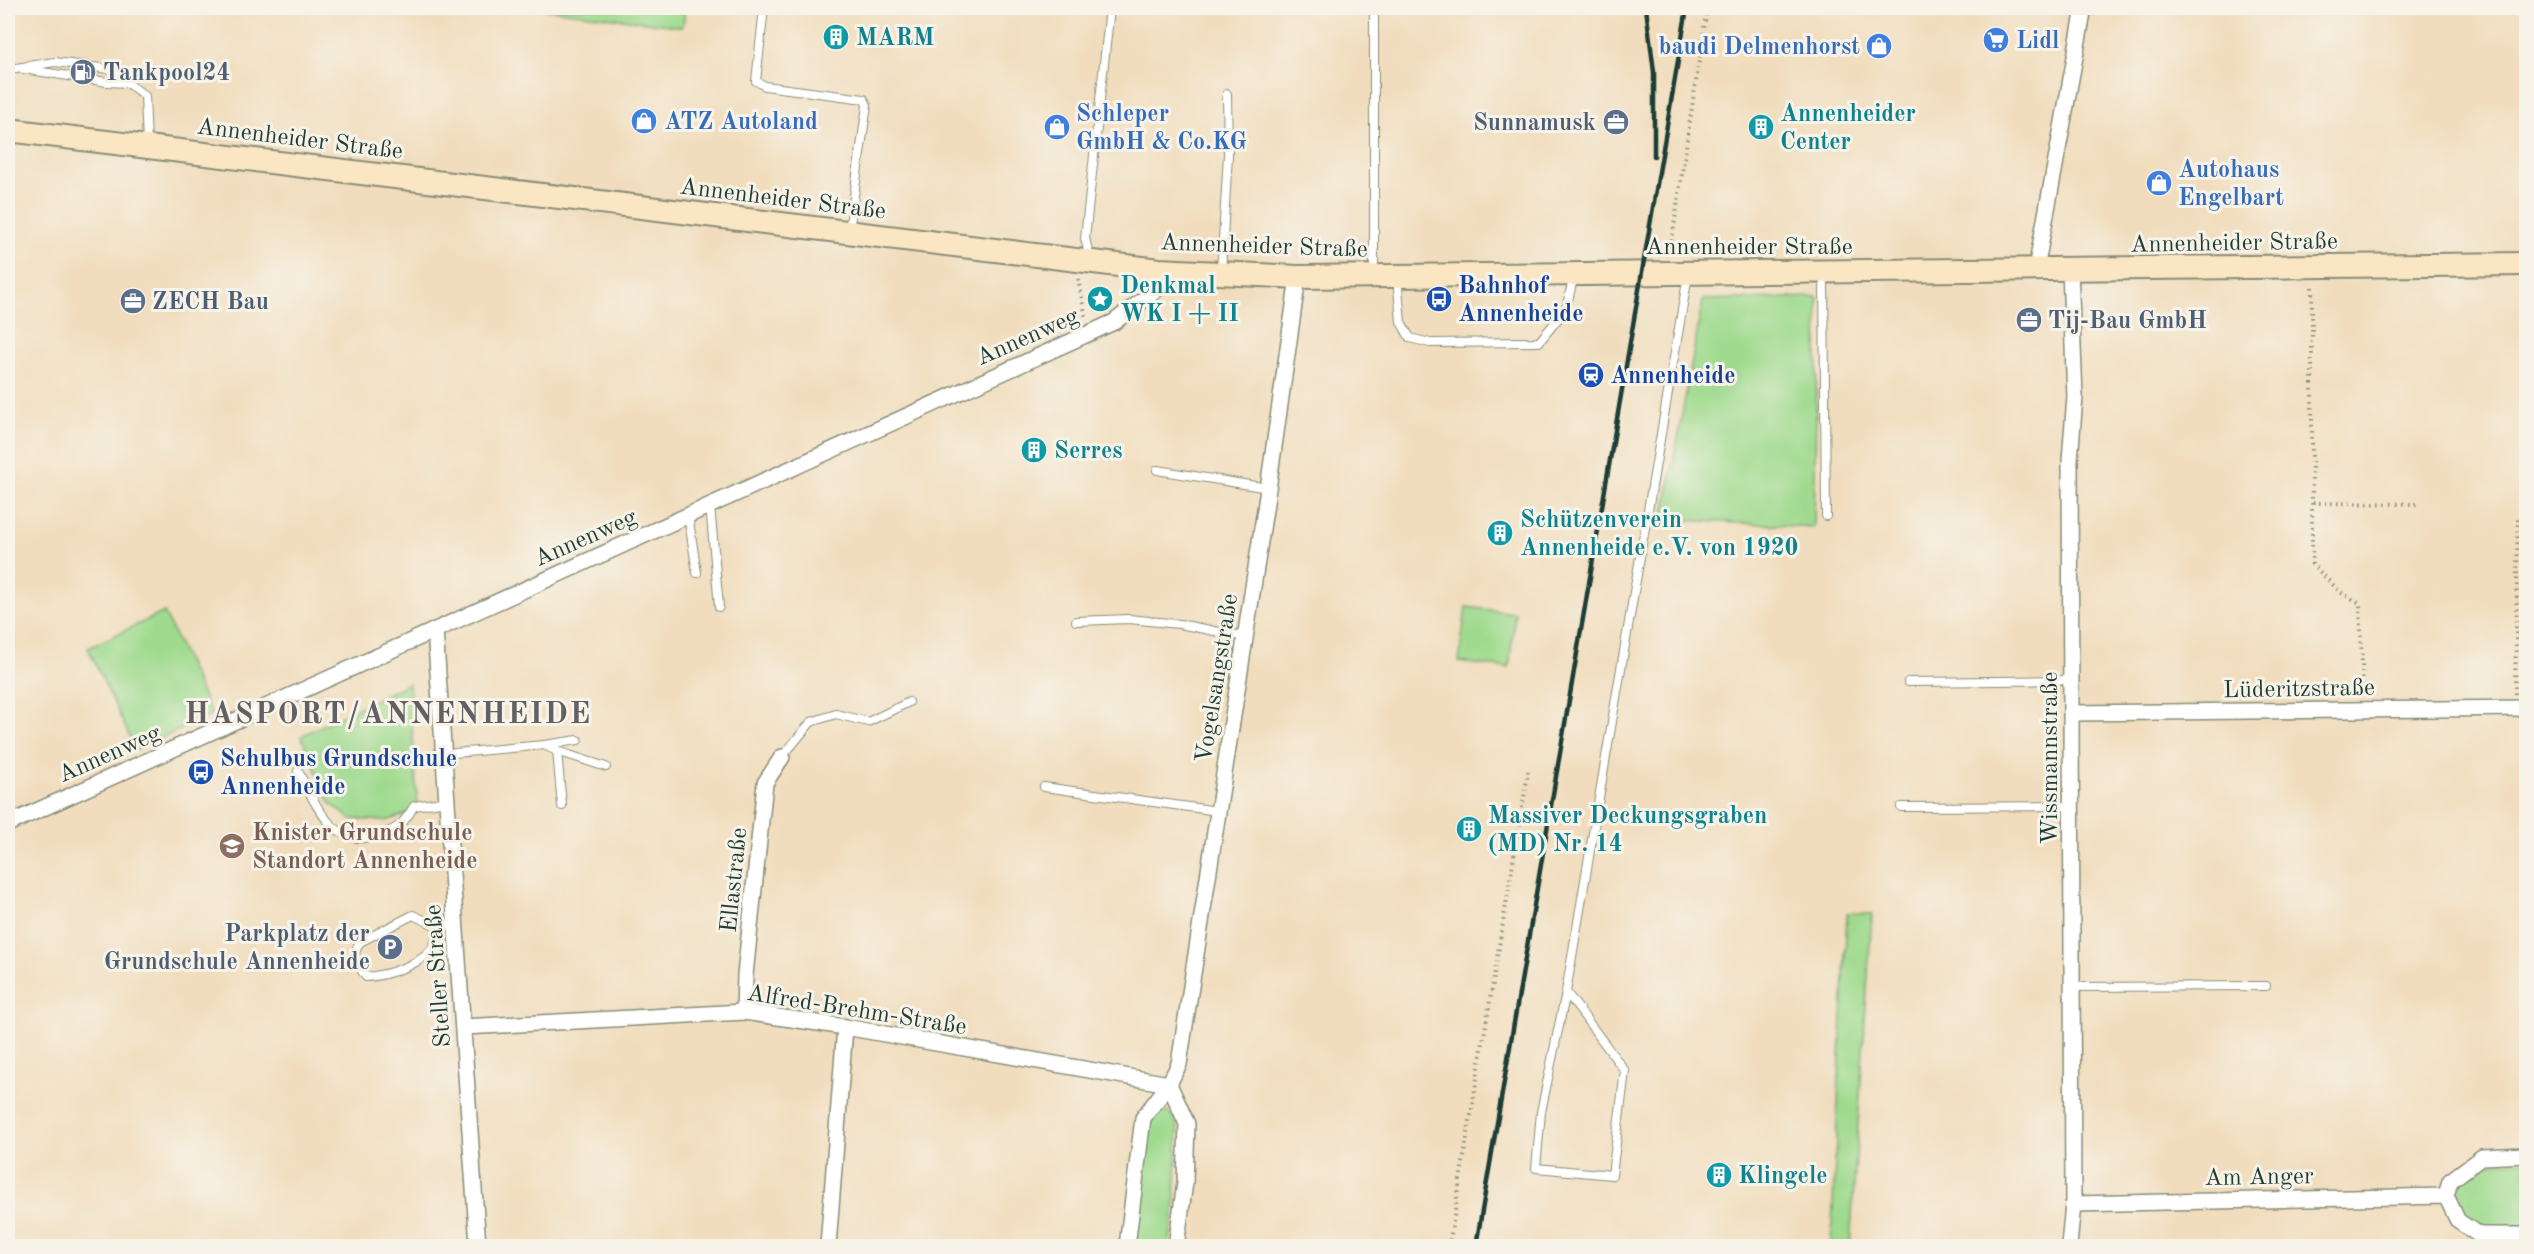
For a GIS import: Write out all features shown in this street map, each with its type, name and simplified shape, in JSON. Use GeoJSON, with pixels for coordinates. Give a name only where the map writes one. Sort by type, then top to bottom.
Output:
{"type":"FeatureCollection","features":[{"type":"Feature","properties":{"kind":"street"},"geometry":{"type":"LineString","coordinates":[[2036,269],[2084,8]]}},
{"type":"Feature","properties":{"kind":"street","name":"Annenheider Straße"},"geometry":{"type":"LineString","coordinates":[[8,130],[147,148],[344,169],[563,199],[1159,270],[1298,277],[2526,264]]}},
{"type":"Feature","properties":{"kind":"street","name":"Annenweg"},"geometry":{"type":"LineString","coordinates":[[8,828],[435,630],[1114,322],[1155,291],[1159,270]]}},
{"type":"Feature","properties":{"kind":"street","name":"Wissmannstraße"},"geometry":{"type":"LineString","coordinates":[[2069,1246],[2073,1204],[2070,460],[2075,397],[2070,270]]}},
{"type":"Feature","properties":{"kind":"street","name":"Vogelsangstraße"},"geometry":{"type":"LineString","coordinates":[[1127,1246],[1143,1118],[1169,1084],[1179,1064],[1268,488],[1298,277]]}},
{"type":"Feature","properties":{"kind":"street","name":"Steller Straße"},"geometry":{"type":"LineString","coordinates":[[435,630],[478,1246]]}},
{"type":"Feature","properties":{"kind":"street","name":"Lüderitzstraße"},"geometry":{"type":"LineString","coordinates":[[2072,713],[2521,708]]}},
{"type":"Feature","properties":{"kind":"street","name":"Ellastraße"},"geometry":{"type":"LineString","coordinates":[[744,1012],[745,975],[765,783],[782,757]]}},
{"type":"Feature","properties":{"kind":"street","name":"Alfred-Brehm-Straße"},"geometry":{"type":"LineString","coordinates":[[463,1027],[744,1012],[845,1027],[1169,1084]]}},
{"type":"Feature","properties":{"kind":"street"},"geometry":{"type":"LineString","coordinates":[[828,1246],[845,1027]]}},
{"type":"Feature","properties":{"kind":"street"},"geometry":{"type":"LineString","coordinates":[[1169,1084],[1187,1124],[1185,1183],[1176,1246]]}},
{"type":"Feature","properties":{"kind":"street"},"geometry":{"type":"LineString","coordinates":[[2526,1155],[2482,1157],[2450,1181],[2446,1196],[2458,1221],[2479,1235],[2526,1235]]}},
{"type":"Feature","properties":{"kind":"street","name":"Am Anger"},"geometry":{"type":"LineString","coordinates":[[2073,1204],[2446,1196]]}},
{"type":"Feature","properties":{"kind":"lane"},"geometry":{"type":"LineString","coordinates":[[764,8],[756,81],[765,86],[864,99],[867,105],[849,233]]}},
{"type":"Feature","properties":{"kind":"lane"},"geometry":{"type":"LineString","coordinates":[[1086,261],[1085,238],[1110,8]]}},
{"type":"Feature","properties":{"kind":"lane"},"geometry":{"type":"LineString","coordinates":[[1374,8],[1374,276]]}},
{"type":"Feature","properties":{"kind":"lane"},"geometry":{"type":"LineString","coordinates":[[128,82],[106,82],[16,68],[55,62],[109,69],[128,82],[145,96],[147,148]]}},
{"type":"Feature","properties":{"kind":"lane"},"geometry":{"type":"LineString","coordinates":[[1220,273],[1228,155],[1227,94]]}},
{"type":"Feature","properties":{"kind":"lane"},"geometry":{"type":"LineString","coordinates":[[1824,273],[1826,516]]}},
{"type":"Feature","properties":{"kind":"lane"},"geometry":{"type":"LineString","coordinates":[[1566,992],[1625,1071],[1612,1175],[1536,1168],[1541,1112],[1585,886],[1678,274]]}},
{"type":"Feature","properties":{"kind":"lane"},"geometry":{"type":"LineString","coordinates":[[1397,275],[1401,322],[1410,338],[1430,343],[1539,342],[1566,309],[1575,275]]}},
{"type":"Feature","properties":{"kind":"lane"},"geometry":{"type":"LineString","coordinates":[[1157,470],[1268,488]]}},
{"type":"Feature","properties":{"kind":"lane"},"geometry":{"type":"LineString","coordinates":[[710,505],[719,607]]}},
{"type":"Feature","properties":{"kind":"lane"},"geometry":{"type":"LineString","coordinates":[[688,515],[697,573]]}},
{"type":"Feature","properties":{"kind":"lane"},"geometry":{"type":"LineString","coordinates":[[1076,621],[1129,619],[1179,624],[1245,637]]}},
{"type":"Feature","properties":{"kind":"lane"},"geometry":{"type":"LineString","coordinates":[[1908,682],[2072,680]]}},
{"type":"Feature","properties":{"kind":"lane"},"geometry":{"type":"LineString","coordinates":[[782,757],[811,722],[836,714],[868,722],[909,702]]}},
{"type":"Feature","properties":{"kind":"lane"},"geometry":{"type":"LineString","coordinates":[[444,754],[578,740]]}},
{"type":"Feature","properties":{"kind":"lane"},"geometry":{"type":"LineString","coordinates":[[544,745],[606,767]]}},
{"type":"Feature","properties":{"kind":"lane"},"geometry":{"type":"LineString","coordinates":[[557,751],[562,806]]}},
{"type":"Feature","properties":{"kind":"lane"},"geometry":{"type":"LineString","coordinates":[[298,771],[319,810],[332,825],[353,839],[370,838],[387,833],[408,819],[414,806],[447,801]]}},
{"type":"Feature","properties":{"kind":"lane"},"geometry":{"type":"LineString","coordinates":[[1044,787],[1218,812]]}},
{"type":"Feature","properties":{"kind":"lane"},"geometry":{"type":"LineString","coordinates":[[1901,807],[2072,806]]}},
{"type":"Feature","properties":{"kind":"lane"},"geometry":{"type":"LineString","coordinates":[[439,927],[433,947],[416,962],[380,976],[366,977],[360,970],[355,952],[360,942],[413,915],[439,927],[456,923]]}},
{"type":"Feature","properties":{"kind":"lane"},"geometry":{"type":"LineString","coordinates":[[2072,987],[2266,986]]}},
{"type":"Feature","properties":{"kind":"path"},"geometry":{"type":"LineString","coordinates":[[1678,274],[1707,8]]}},
{"type":"Feature","properties":{"kind":"path"},"geometry":{"type":"LineString","coordinates":[[1086,261],[1077,283],[1090,333]]}},
{"type":"Feature","properties":{"kind":"path"},"geometry":{"type":"LineString","coordinates":[[2311,268],[2312,564],[2340,592],[2360,603],[2364,710]]}},
{"type":"Feature","properties":{"kind":"path"},"geometry":{"type":"LineString","coordinates":[[2313,502],[2421,504]]}},
{"type":"Feature","properties":{"kind":"path"},"geometry":{"type":"LineString","coordinates":[[2518,514],[2521,708]]}},
{"type":"Feature","properties":{"kind":"path"},"geometry":{"type":"LineString","coordinates":[[1449,1246],[1529,767]]}},
{"type":"Feature","properties":{"kind":"green space"},"geometry":{"type":"Polygon","coordinates":[[[535,8],[685,8],[683,27],[535,8]]]}},
{"type":"Feature","properties":{"kind":"green space"},"geometry":{"type":"Polygon","coordinates":[[[1818,297],[1814,527],[1663,519],[1703,300],[1818,297]]]}},
{"type":"Feature","properties":{"kind":"green space"},"geometry":{"type":"Polygon","coordinates":[[[1466,607],[1515,613],[1509,668],[1459,662],[1466,607]]]}},
{"type":"Feature","properties":{"kind":"green space"},"geometry":{"type":"Polygon","coordinates":[[[164,612],[212,715],[136,750],[88,648],[164,612]]]}},
{"type":"Feature","properties":{"kind":"green space"},"geometry":{"type":"Polygon","coordinates":[[[409,683],[418,810],[386,821],[351,819],[330,803],[301,736],[409,683]]]}},
{"type":"Feature","properties":{"kind":"green space"},"geometry":{"type":"Polygon","coordinates":[[[1847,913],[1872,914],[1850,1246],[1831,1246],[1847,913]]]}},
{"type":"Feature","properties":{"kind":"green space"},"geometry":{"type":"Polygon","coordinates":[[[1157,1112],[1168,1112],[1175,1117],[1178,1128],[1175,1203],[1169,1246],[1134,1246],[1150,1120],[1157,1112]]]}},
{"type":"Feature","properties":{"kind":"green space"},"geometry":{"type":"Polygon","coordinates":[[[2526,1161],[2526,1230],[2485,1231],[2473,1224],[2457,1209],[2454,1193],[2465,1173],[2483,1163],[2526,1161]]]}},
{"type":"Feature","properties":{"kind":"railway"},"geometry":{"type":"LineString","coordinates":[[1646,8],[1654,72],[1654,156]]}},
{"type":"Feature","properties":{"kind":"railway"},"geometry":{"type":"LineString","coordinates":[[1476,1246],[1687,8]]}},
{"type":"Feature","properties":{"kind":"place","name":"MARM"},"geometry":{"type":"Point","coordinates":[836,37]}},
{"type":"Feature","properties":{"kind":"place","name":"Lidl"},"geometry":{"type":"Point","coordinates":[1996,40]}},
{"type":"Feature","properties":{"kind":"place","name":"baudi Delmenhorst"},"geometry":{"type":"Point","coordinates":[1879,46]}},
{"type":"Feature","properties":{"kind":"place","name":"Tankpool24"},"geometry":{"type":"Point","coordinates":[83,72]}},
{"type":"Feature","properties":{"kind":"place","name":"ATZ Autoland"},"geometry":{"type":"Point","coordinates":[644,121]}},
{"type":"Feature","properties":{"kind":"place","name":"Sunnamusk"},"geometry":{"type":"Point","coordinates":[1616,122]}},
{"type":"Feature","properties":{"kind":"place","name":"Schleper GmbH & Co.KG"},"geometry":{"type":"Point","coordinates":[1057,127]}},
{"type":"Feature","properties":{"kind":"place","name":"Annenheider Center"},"geometry":{"type":"Point","coordinates":[1761,127]}},
{"type":"Feature","properties":{"kind":"place","name":"Autohaus Engelbart"},"geometry":{"type":"Point","coordinates":[2159,183]}},
{"type":"Feature","properties":{"kind":"place","name":"Denkmal WK I + II"},"geometry":{"type":"Point","coordinates":[1100,299]}},
{"type":"Feature","properties":{"kind":"place","name":"Bahnhof Annenheide"},"geometry":{"type":"Point","coordinates":[1439,299]}},
{"type":"Feature","properties":{"kind":"place","name":"ZECH Bau"},"geometry":{"type":"Point","coordinates":[133,301]}},
{"type":"Feature","properties":{"kind":"place","name":"Tij-Bau GmbH"},"geometry":{"type":"Point","coordinates":[2029,320]}},
{"type":"Feature","properties":{"kind":"place","name":"Annenheide"},"geometry":{"type":"Point","coordinates":[1591,375]}},
{"type":"Feature","properties":{"kind":"place","name":"Serres"},"geometry":{"type":"Point","coordinates":[1034,450]}},
{"type":"Feature","properties":{"kind":"place","name":"Schützenverein Annenheide e.V. von 1920"},"geometry":{"type":"Point","coordinates":[1500,533]}},
{"type":"Feature","properties":{"kind":"place","name":"Schulbus Grundschule Annenheide"},"geometry":{"type":"Point","coordinates":[201,772]}},
{"type":"Feature","properties":{"kind":"place","name":"Massiver Deckungsgraben (MD) Nr. 14"},"geometry":{"type":"Point","coordinates":[1469,829]}},
{"type":"Feature","properties":{"kind":"place","name":"Knister Grundschule Standort Annenheide"},"geometry":{"type":"Point","coordinates":[232,846]}},
{"type":"Feature","properties":{"kind":"place","name":"Parkplatz der Grundschule Annenheide"},"geometry":{"type":"Point","coordinates":[390,947]}},
{"type":"Feature","properties":{"kind":"place","name":"Klingele"},"geometry":{"type":"Point","coordinates":[1719,1175]}},
{"type":"Feature","properties":{"kind":"district","name":"HASPORT/ANNENHEIDE"},"geometry":{"type":"Point","coordinates":[388,713]}}]}
